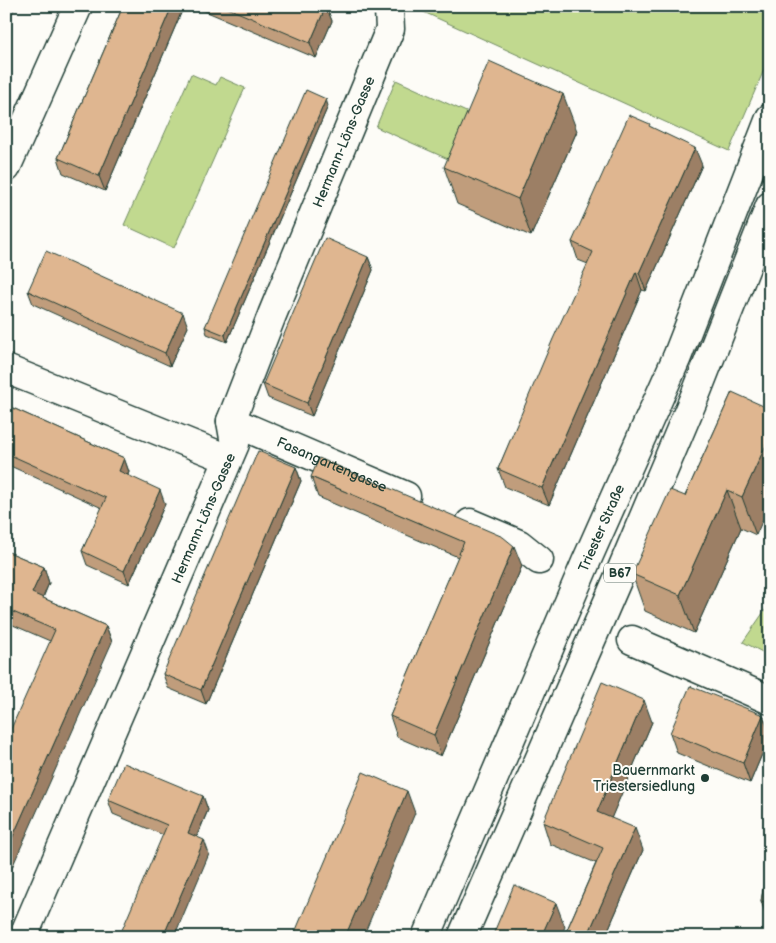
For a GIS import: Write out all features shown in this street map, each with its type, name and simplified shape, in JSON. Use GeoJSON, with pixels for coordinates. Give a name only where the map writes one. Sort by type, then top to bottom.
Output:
{"type":"FeatureCollection","features":[{"type":"Feature","properties":{"kind":"street"},"geometry":{"type":"LineString","coordinates":[[6,168],[78,6]]}},
{"type":"Feature","properties":{"kind":"street","name":"Hermann-Löns-Gasse"},"geometry":{"type":"LineString","coordinates":[[23,937],[235,444],[231,420],[272,315],[390,30],[388,8]]}},
{"type":"Feature","properties":{"kind":"street","name":"Triester Straße"},"geometry":{"type":"LineString","coordinates":[[426,937],[586,562],[677,357],[770,118]]}},
{"type":"Feature","properties":{"kind":"street","name":"B67"},"geometry":{"type":"LineString","coordinates":[[462,937],[616,583],[693,400],[769,211]]}},
{"type":"Feature","properties":{"kind":"street"},"geometry":{"type":"LineString","coordinates":[[6,369],[228,459]]}},
{"type":"Feature","properties":{"kind":"street","name":"Fasangartengasse"},"geometry":{"type":"LineString","coordinates":[[231,420],[519,544],[539,560]]}},
{"type":"Feature","properties":{"kind":"street"},"geometry":{"type":"LineString","coordinates":[[632,640],[770,700]]}},
{"type":"Feature","properties":{"kind":"green space"},"geometry":{"type":"Polygon","coordinates":[[[416,6],[770,6],[770,56],[729,151],[417,9],[416,6]]]}},
{"type":"Feature","properties":{"kind":"green space"},"geometry":{"type":"Polygon","coordinates":[[[191,74],[216,85],[220,77],[245,88],[174,248],[124,225],[191,74]]]}},
{"type":"Feature","properties":{"kind":"green space"},"geometry":{"type":"Polygon","coordinates":[[[396,80],[486,121],[466,167],[376,127],[396,80]]]}},
{"type":"Feature","properties":{"kind":"green space"},"geometry":{"type":"Polygon","coordinates":[[[770,603],[770,656],[743,642],[770,603]]]}},
{"type":"Feature","properties":{"kind":"building"},"geometry":{"type":"Polygon","coordinates":[[[123,6],[172,6],[99,176],[58,158],[123,6]]]}},
{"type":"Feature","properties":{"kind":"building"},"geometry":{"type":"Polygon","coordinates":[[[223,6],[326,6],[310,43],[223,6]]]}},
{"type":"Feature","properties":{"kind":"building"},"geometry":{"type":"Polygon","coordinates":[[[489,61],[563,94],[518,199],[444,167],[489,61]]]}},
{"type":"Feature","properties":{"kind":"building"},"geometry":{"type":"Polygon","coordinates":[[[306,90],[326,99],[225,335],[205,327],[306,90]]]}},
{"type":"Feature","properties":{"kind":"building"},"geometry":{"type":"Polygon","coordinates":[[[629,115],[695,148],[639,273],[636,272],[542,488],[498,469],[553,339],[593,252],[572,242],[629,115]]]}},
{"type":"Feature","properties":{"kind":"building"},"geometry":{"type":"Polygon","coordinates":[[[325,238],[368,257],[307,403],[263,384],[325,238]]]}},
{"type":"Feature","properties":{"kind":"building"},"geometry":{"type":"Polygon","coordinates":[[[46,251],[183,313],[165,353],[28,291],[46,251]]]}},
{"type":"Feature","properties":{"kind":"building"},"geometry":{"type":"Polygon","coordinates":[[[732,392],[770,409],[770,436],[742,497],[727,490],[680,595],[632,574],[670,490],[685,496],[732,392]]]}},
{"type":"Feature","properties":{"kind":"building"},"geometry":{"type":"Polygon","coordinates":[[[6,405],[124,458],[119,471],[160,490],[124,571],[82,551],[106,498],[6,453],[6,405]]]}},
{"type":"Feature","properties":{"kind":"building"},"geometry":{"type":"Polygon","coordinates":[[[258,451],[296,467],[201,690],[163,674],[258,451]]]}},
{"type":"Feature","properties":{"kind":"building"},"geometry":{"type":"Polygon","coordinates":[[[319,458],[503,537],[514,546],[434,735],[390,716],[464,542],[311,477],[319,458]]]}},
{"type":"Feature","properties":{"kind":"building"},"geometry":{"type":"Polygon","coordinates":[[[6,551],[44,567],[32,593],[106,626],[6,852],[6,740],[55,630],[6,609],[6,551]]]}},
{"type":"Feature","properties":{"kind":"building"},"geometry":{"type":"Polygon","coordinates":[[[602,682],[644,700],[597,812],[635,828],[587,937],[579,937],[566,932],[603,848],[543,822],[602,682]]]}},
{"type":"Feature","properties":{"kind":"building"},"geometry":{"type":"Polygon","coordinates":[[[690,686],[763,715],[743,763],[670,733],[690,686]]]}},
{"type":"Feature","properties":{"kind":"building"},"geometry":{"type":"Polygon","coordinates":[[[124,763],[203,796],[188,833],[204,840],[163,937],[119,937],[167,825],[108,800],[124,763]]]}},
{"type":"Feature","properties":{"kind":"building"},"geometry":{"type":"Polygon","coordinates":[[[363,772],[407,791],[345,937],[293,937],[363,772]]]}},
{"type":"Feature","properties":{"kind":"building"},"geometry":{"type":"Polygon","coordinates":[[[770,854],[770,903],[761,901],[770,854]]]}},
{"type":"Feature","properties":{"kind":"building"},"geometry":{"type":"Polygon","coordinates":[[[514,885],[556,903],[541,937],[492,937],[514,885]]]}},
{"type":"Feature","properties":{"kind":"place","name":"Bauernmarkt Triestersiedlung"},"geometry":{"type":"Point","coordinates":[705,778]}}]}
